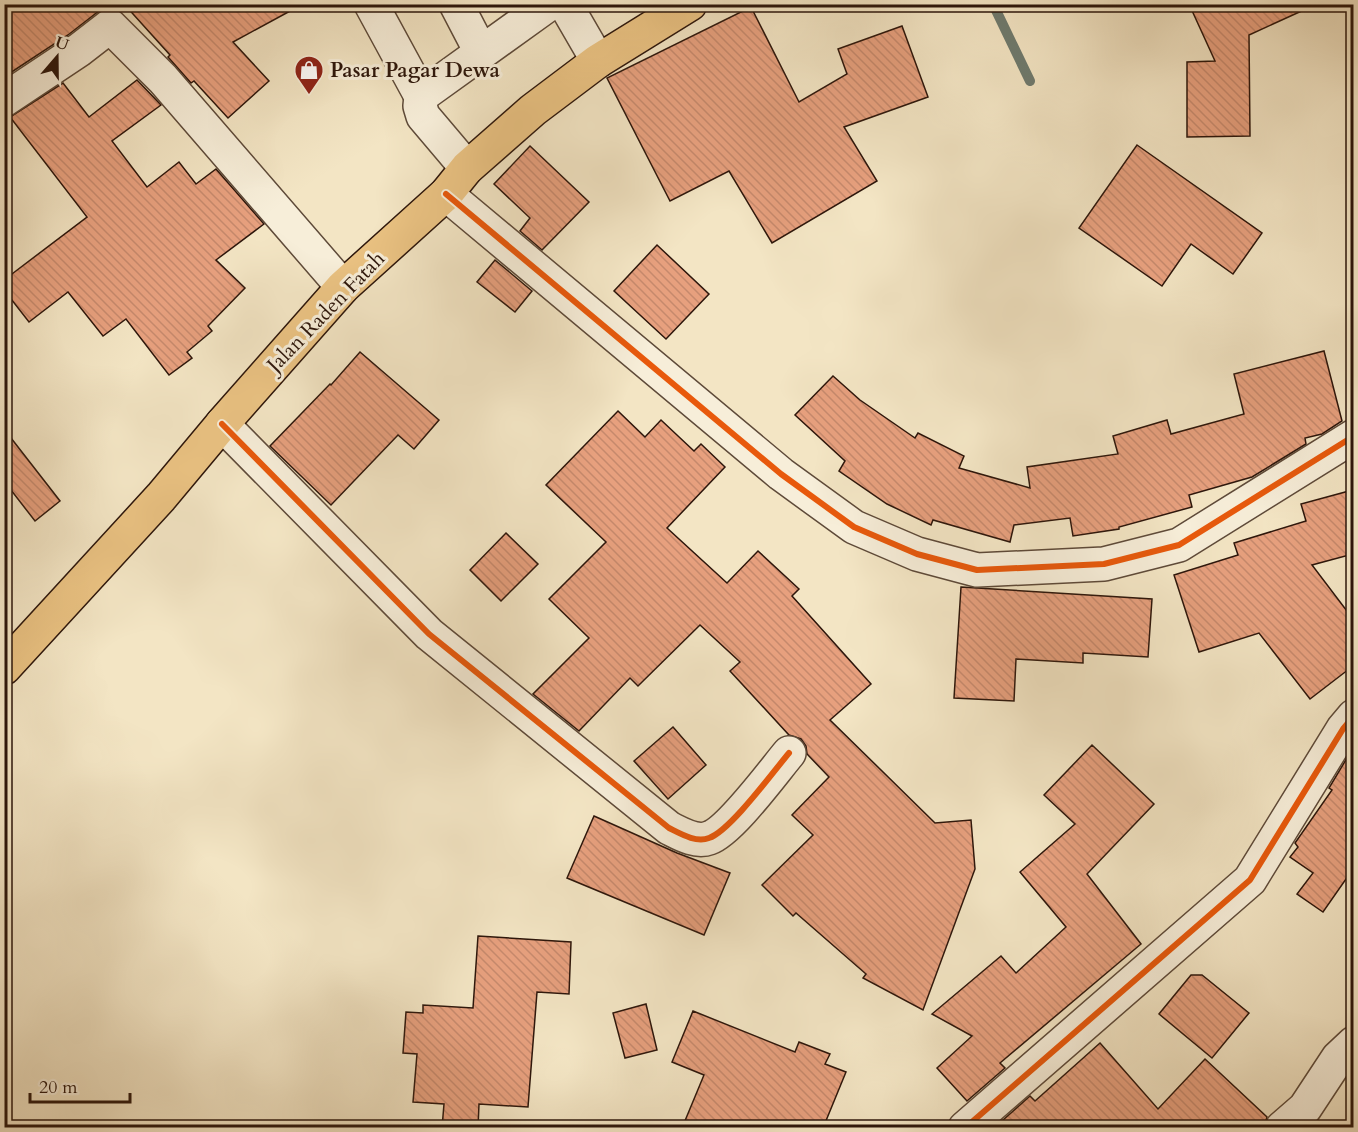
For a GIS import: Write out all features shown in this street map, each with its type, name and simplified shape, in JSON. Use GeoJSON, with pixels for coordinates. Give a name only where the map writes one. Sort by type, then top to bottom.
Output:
{"type":"FeatureCollection","features":[{"type":"Feature","properties":{"kind":"highway","name":"Jalan Raden Fatah"},"geometry":{"type":"LineString","coordinates":[[4,668],[161,497],[343,287],[446,194],[467,168],[533,110],[598,61],[690,4]]}},
{"type":"Feature","properties":{"kind":"street"},"geometry":{"type":"LineString","coordinates":[[371,4],[421,96],[420,106],[423,116],[467,168]]}},
{"type":"Feature","properties":{"kind":"street"},"geometry":{"type":"LineString","coordinates":[[456,4],[481,52]]}},
{"type":"Feature","properties":{"kind":"street"},"geometry":{"type":"LineString","coordinates":[[421,96],[549,4]]}},
{"type":"Feature","properties":{"kind":"street"},"geometry":{"type":"LineString","coordinates":[[565,4],[598,61]]}},
{"type":"Feature","properties":{"kind":"street"},"geometry":{"type":"LineString","coordinates":[[4,100],[79,50],[104,15],[343,287]]}},
{"type":"Feature","properties":{"kind":"street"},"geometry":{"type":"LineString","coordinates":[[446,194],[781,474],[854,526],[916,554],[977,570],[1104,564],[1179,545],[1353,436]]}},
{"type":"Feature","properties":{"kind":"street"},"geometry":{"type":"LineString","coordinates":[[222,424],[429,634],[669,828],[686,836],[710,838],[729,824],[789,753]]}},
{"type":"Feature","properties":{"kind":"street"},"geometry":{"type":"LineString","coordinates":[[965,1128],[1250,880],[1342,729],[1353,716]]}},
{"type":"Feature","properties":{"kind":"street"},"geometry":{"type":"LineString","coordinates":[[1282,1128],[1305,1108],[1338,1058],[1353,1043]]}},
{"type":"Feature","properties":{"kind":"building"},"geometry":{"type":"Polygon","coordinates":[[[4,4],[122,4],[116,8],[99,11],[68,35],[4,77],[4,4]]]}},
{"type":"Feature","properties":{"kind":"building"},"geometry":{"type":"Polygon","coordinates":[[[124,4],[303,4],[233,42],[269,81],[228,118],[194,81],[191,83],[168,57],[170,55],[124,4]]]}},
{"type":"Feature","properties":{"kind":"building"},"geometry":{"type":"Polygon","coordinates":[[[1189,4],[1317,4],[1249,35],[1250,136],[1187,137],[1187,62],[1215,61],[1189,4]]]}},
{"type":"Feature","properties":{"kind":"building"},"geometry":{"type":"Polygon","coordinates":[[[751,7],[799,102],[847,74],[838,49],[902,26],[928,97],[844,127],[877,181],[772,243],[729,171],[670,201],[607,78],[751,7]]]}},
{"type":"Feature","properties":{"kind":"building"},"geometry":{"type":"Polygon","coordinates":[[[137,80],[161,105],[112,141],[147,187],[179,162],[196,184],[216,169],[264,224],[216,260],[245,288],[208,326],[212,331],[187,352],[192,358],[169,375],[126,319],[103,336],[68,292],[29,322],[4,290],[4,280],[87,217],[10,117],[63,83],[89,117],[137,80]]]}},
{"type":"Feature","properties":{"kind":"building"},"geometry":{"type":"Polygon","coordinates":[[[1137,145],[1262,233],[1233,274],[1191,244],[1162,286],[1079,228],[1137,145]]]}},
{"type":"Feature","properties":{"kind":"building"},"geometry":{"type":"Polygon","coordinates":[[[530,146],[589,202],[542,250],[520,231],[530,218],[494,184],[530,146]]]}},
{"type":"Feature","properties":{"kind":"building"},"geometry":{"type":"Polygon","coordinates":[[[657,245],[709,294],[666,339],[614,291],[657,245]]]}},
{"type":"Feature","properties":{"kind":"building"},"geometry":{"type":"Polygon","coordinates":[[[495,260],[532,291],[515,312],[477,282],[495,260]]]}},
{"type":"Feature","properties":{"kind":"building"},"geometry":{"type":"Polygon","coordinates":[[[1324,351],[1342,421],[1322,434],[1305,438],[1306,444],[1252,477],[1189,495],[1192,507],[1119,527],[1119,529],[1073,536],[1070,518],[1014,525],[1010,542],[933,520],[931,525],[887,504],[839,471],[845,461],[795,415],[833,376],[860,400],[915,438],[918,433],[964,456],[959,468],[1030,488],[1027,467],[1118,454],[1113,436],[1167,420],[1171,434],[1244,414],[1234,374],[1324,351]]]}},
{"type":"Feature","properties":{"kind":"building"},"geometry":{"type":"Polygon","coordinates":[[[360,352],[439,420],[414,449],[398,435],[331,505],[270,446],[331,385],[360,352]]]}},
{"type":"Feature","properties":{"kind":"building"},"geometry":{"type":"Polygon","coordinates":[[[618,411],[645,437],[661,420],[694,451],[701,444],[725,467],[667,528],[727,583],[758,551],[799,589],[792,596],[871,684],[830,720],[935,823],[971,820],[975,869],[923,1010],[863,978],[866,974],[796,913],[793,916],[762,885],[813,835],[792,815],[829,777],[807,754],[806,746],[801,739],[789,735],[730,671],[740,662],[700,625],[638,686],[630,678],[579,731],[533,694],[589,638],[549,599],[606,542],[546,485],[618,411]]]}},
{"type":"Feature","properties":{"kind":"building"},"geometry":{"type":"Polygon","coordinates":[[[4,429],[60,501],[35,521],[4,481],[4,429]]]}},
{"type":"Feature","properties":{"kind":"building"},"geometry":{"type":"Polygon","coordinates":[[[1349,491],[1353,508],[1353,554],[1312,565],[1353,619],[1353,666],[1310,699],[1259,633],[1199,652],[1174,575],[1238,555],[1234,543],[1306,521],[1301,504],[1349,491]]]}},
{"type":"Feature","properties":{"kind":"building"},"geometry":{"type":"Polygon","coordinates":[[[506,533],[538,564],[501,601],[470,570],[506,533]]]}},
{"type":"Feature","properties":{"kind":"building"},"geometry":{"type":"Polygon","coordinates":[[[961,587],[1152,599],[1148,657],[1083,653],[1083,663],[1016,659],[1014,701],[954,698],[961,587]]]}},
{"type":"Feature","properties":{"kind":"building"},"geometry":{"type":"Polygon","coordinates":[[[673,727],[706,765],[668,799],[634,761],[673,727]]]}},
{"type":"Feature","properties":{"kind":"building"},"geometry":{"type":"Polygon","coordinates":[[[1092,745],[1154,804],[1087,874],[1141,944],[1000,1063],[1005,1068],[967,1101],[937,1068],[972,1036],[932,1014],[1001,956],[1016,973],[1066,927],[1020,872],[1075,824],[1044,795],[1092,745]]]}},
{"type":"Feature","properties":{"kind":"building"},"geometry":{"type":"Polygon","coordinates":[[[1353,748],[1353,869],[1323,912],[1297,894],[1313,873],[1290,857],[1298,847],[1295,843],[1332,790],[1329,788],[1353,748]]]}},
{"type":"Feature","properties":{"kind":"building"},"geometry":{"type":"Polygon","coordinates":[[[594,816],[677,853],[730,873],[704,935],[567,878],[594,816]]]}},
{"type":"Feature","properties":{"kind":"building"},"geometry":{"type":"Polygon","coordinates":[[[478,936],[571,942],[569,994],[537,992],[528,1107],[479,1104],[478,1128],[442,1128],[444,1104],[413,1102],[417,1054],[403,1053],[406,1012],[423,1013],[423,1005],[473,1008],[478,936]]]}},
{"type":"Feature","properties":{"kind":"building"},"geometry":{"type":"Polygon","coordinates":[[[1191,975],[1202,975],[1249,1013],[1212,1058],[1159,1014],[1191,975]]]}},
{"type":"Feature","properties":{"kind":"building"},"geometry":{"type":"Polygon","coordinates":[[[646,1004],[657,1050],[625,1058],[613,1013],[646,1004]]]}},
{"type":"Feature","properties":{"kind":"building"},"geometry":{"type":"Polygon","coordinates":[[[693,1011],[795,1052],[799,1042],[830,1054],[825,1064],[846,1072],[823,1128],[682,1128],[704,1075],[672,1062],[693,1011]]]}},
{"type":"Feature","properties":{"kind":"building"},"geometry":{"type":"Polygon","coordinates":[[[1100,1043],[1158,1109],[1205,1059],[1267,1117],[1264,1128],[994,1128],[1030,1096],[1035,1101],[1100,1043]]]}},
{"type":"Feature","properties":{"kind":"waterway"},"geometry":{"type":"LineString","coordinates":[[993,4],[1030,81]]}},
{"type":"Feature","properties":{"kind":"cycle path"},"geometry":{"type":"LineString","coordinates":[[446,194],[781,474],[854,527],[917,554],[977,570],[1104,564],[1179,545],[1354,436]]}},
{"type":"Feature","properties":{"kind":"cycle path"},"geometry":{"type":"LineString","coordinates":[[222,424],[429,634],[669,828],[699,839],[709,838],[718,833],[739,813],[789,753]]}},
{"type":"Feature","properties":{"kind":"cycle path"},"geometry":{"type":"LineString","coordinates":[[965,1128],[1250,880],[1343,729],[1354,716]]}},
{"type":"Feature","properties":{"kind":"place","name":"Pasar Pagar Dewa"},"geometry":{"type":"Point","coordinates":[309,96]}}]}
